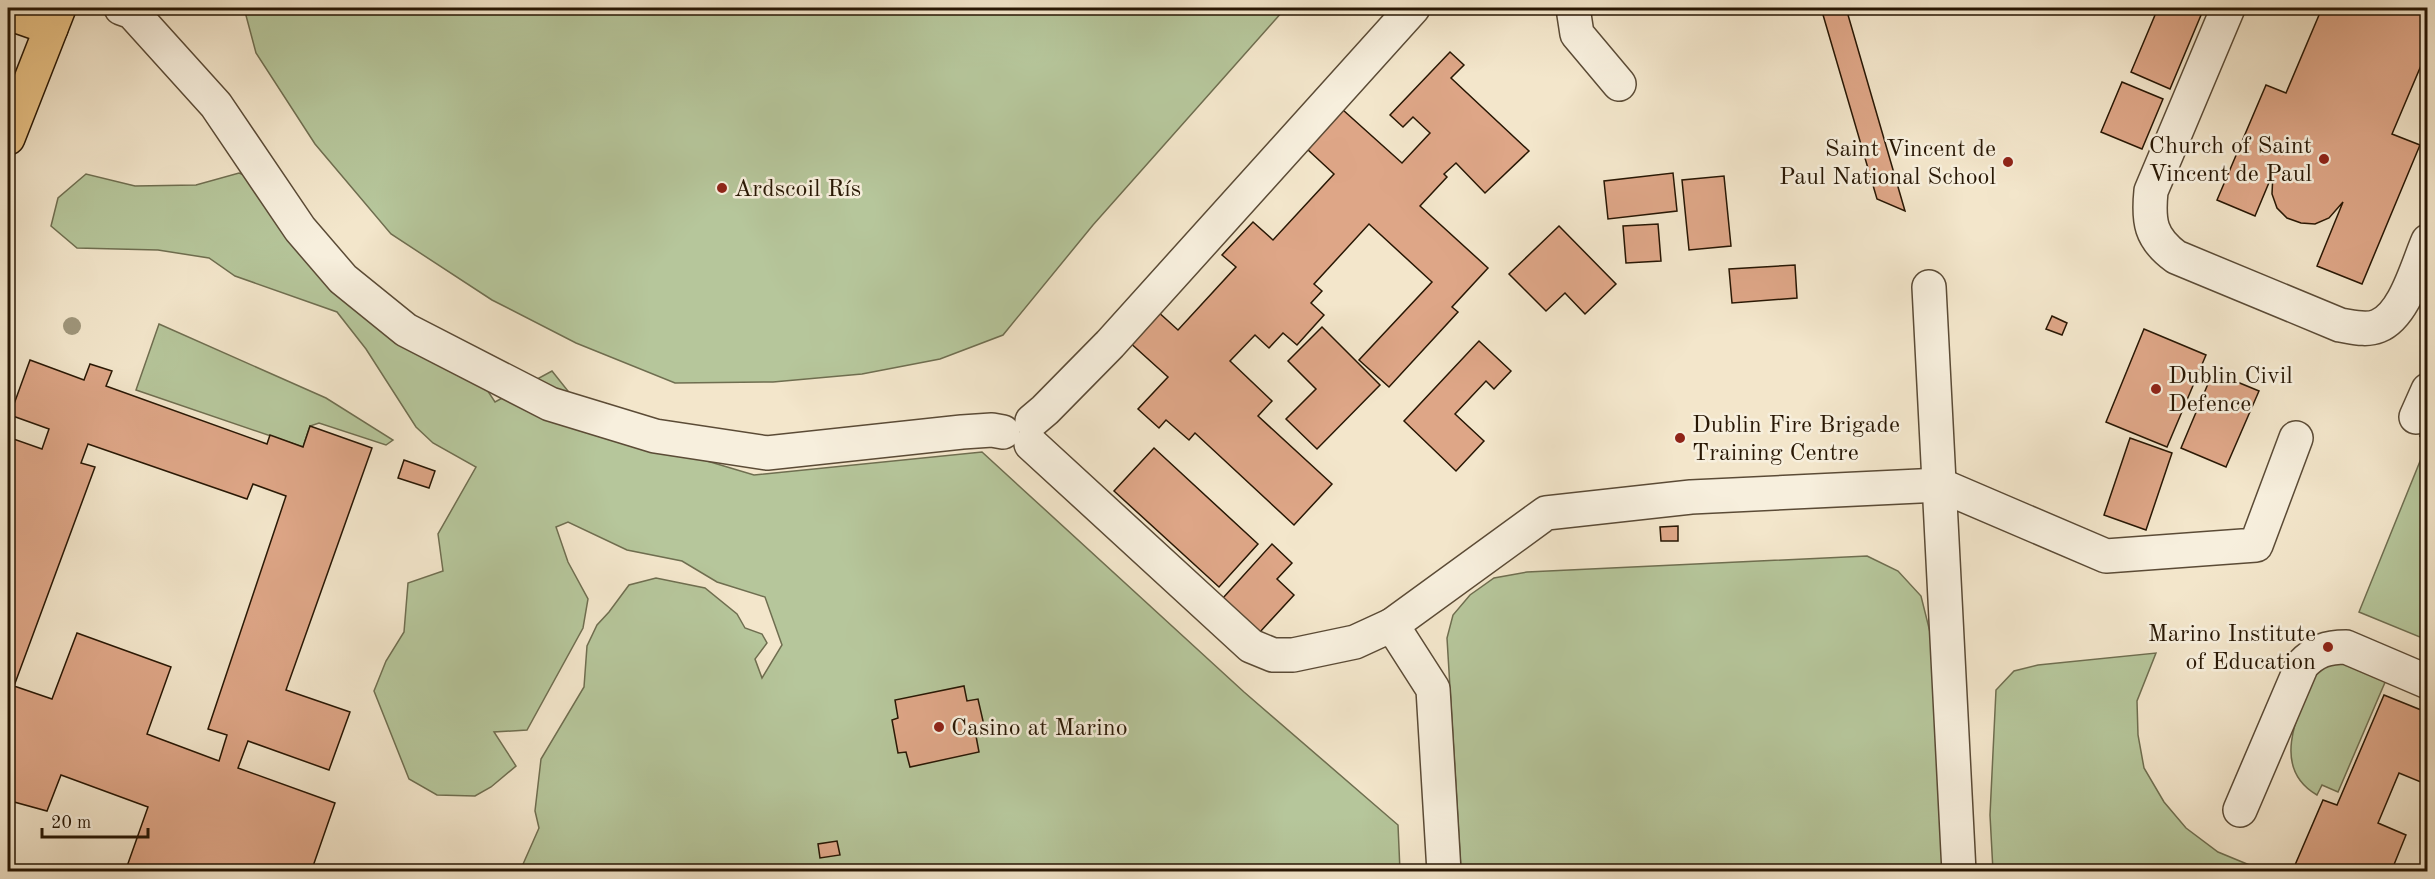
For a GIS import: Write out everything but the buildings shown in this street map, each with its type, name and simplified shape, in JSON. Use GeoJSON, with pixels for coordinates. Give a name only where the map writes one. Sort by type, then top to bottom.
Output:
{"type":"FeatureCollection","features":[{"type":"Feature","properties":{"kind":"main road"},"geometry":{"type":"LineString","coordinates":[[8,13],[55,18],[8,138]]}},
{"type":"Feature","properties":{"kind":"lane"},"geometry":{"type":"LineString","coordinates":[[121,8],[132,12],[216,105],[300,229],[343,279],[406,330],[550,404],[656,436],[767,453],[972,431],[1022,432],[1251,646],[1273,655],[1293,655],[1355,642],[1392,625],[1546,513],[1691,497],[1940,485],[2106,556],[2256,545],[2296,438]]}},
{"type":"Feature","properties":{"kind":"lane"},"geometry":{"type":"LineString","coordinates":[[1022,432],[1110,344],[1413,8]]}},
{"type":"Feature","properties":{"kind":"lane"},"geometry":{"type":"LineString","coordinates":[[1573,8],[1577,34],[1620,84]]}},
{"type":"Feature","properties":{"kind":"lane"},"geometry":{"type":"LineString","coordinates":[[2228,8],[2151,191],[2149,210],[2153,229],[2161,246],[2187,261],[2340,325],[2360,329],[2378,326],[2392,316],[2401,304],[2427,241]]}},
{"type":"Feature","properties":{"kind":"lane"},"geometry":{"type":"LineString","coordinates":[[1929,287],[1959,872]]}},
{"type":"Feature","properties":{"kind":"lane"},"geometry":{"type":"LineString","coordinates":[[1392,625],[1433,689],[1444,872]]}},
{"type":"Feature","properties":{"kind":"lane"},"geometry":{"type":"LineString","coordinates":[[2240,810],[2302,665],[2311,655],[2332,647],[2346,647],[2427,682]]}},
{"type":"Feature","properties":{"kind":"green space","name":"Ardscoil Rís"},"geometry":{"type":"Polygon","coordinates":[[[244,8],[1277,8],[1283,11],[1093,225],[1003,335],[940,359],[862,374],[773,382],[675,383],[576,343],[492,300],[391,234],[315,144],[256,53],[244,8]]]}},
{"type":"Feature","properties":{"kind":"green space"},"geometry":{"type":"Polygon","coordinates":[[[239,173],[271,186],[300,229],[468,361],[495,402],[552,371],[587,415],[697,458],[754,475],[982,452],[1244,692],[1398,825],[1400,871],[520,871],[539,828],[535,811],[541,759],[584,687],[587,646],[597,625],[629,585],[656,578],[705,588],[737,614],[745,628],[762,634],[767,643],[755,659],[762,678],[782,645],[765,597],[717,582],[682,561],[627,550],[568,522],[556,527],[568,562],[588,599],[583,628],[527,730],[494,732],[516,766],[491,787],[475,796],[437,795],[409,779],[374,691],[386,661],[404,632],[408,583],[443,571],[438,534],[476,467],[433,443],[416,427],[366,349],[337,312],[235,276],[209,258],[158,250],[77,248],[51,226],[58,198],[86,174],[135,186],[196,185],[239,173]]]}},
{"type":"Feature","properties":{"kind":"green space"},"geometry":{"type":"Polygon","coordinates":[[[159,324],[326,398],[393,440],[386,445],[319,423],[310,426],[303,447],[136,390],[159,324]]]}},
{"type":"Feature","properties":{"kind":"green space"},"geometry":{"type":"Polygon","coordinates":[[[2428,444],[2427,640],[2359,612],[2428,444]]]}},
{"type":"Feature","properties":{"kind":"green space"},"geometry":{"type":"Polygon","coordinates":[[[1867,556],[1898,571],[1921,596],[1933,644],[1943,871],[1461,871],[1447,638],[1453,615],[1470,595],[1494,578],[1527,572],[1867,556]]]}},
{"type":"Feature","properties":{"kind":"green space"},"geometry":{"type":"Polygon","coordinates":[[[2156,653],[2137,701],[2138,735],[2144,768],[2164,802],[2186,828],[2218,852],[2264,871],[1993,871],[1990,815],[1996,690],[2014,671],[2038,665],[2156,653]]]}},
{"type":"Feature","properties":{"kind":"green space"},"geometry":{"type":"Polygon","coordinates":[[[2329,658],[2389,673],[2338,792],[2322,785],[2317,795],[2302,782],[2293,767],[2291,750],[2293,732],[2306,696],[2321,663],[2329,658]]]}},
{"type":"Feature","properties":{"kind":"place","name":"Church of Saint Vincent de Paul"},"geometry":{"type":"Point","coordinates":[2324,159]}},
{"type":"Feature","properties":{"kind":"place","name":"Saint Vincent de Paul National School"},"geometry":{"type":"Point","coordinates":[2008,162]}},
{"type":"Feature","properties":{"kind":"place","name":"Ardscoil Rís"},"geometry":{"type":"Point","coordinates":[722,188]}},
{"type":"Feature","properties":{"kind":"place","name":"Dublin Civil Defence"},"geometry":{"type":"Point","coordinates":[2156,389]}},
{"type":"Feature","properties":{"kind":"place","name":"Dublin Fire Brigade Training Centre"},"geometry":{"type":"Point","coordinates":[1680,438]}},
{"type":"Feature","properties":{"kind":"place","name":"Marino Institute of Education"},"geometry":{"type":"Point","coordinates":[2328,647]}},
{"type":"Feature","properties":{"kind":"place","name":"Casino at Marino"},"geometry":{"type":"Point","coordinates":[939,727]}}]}
